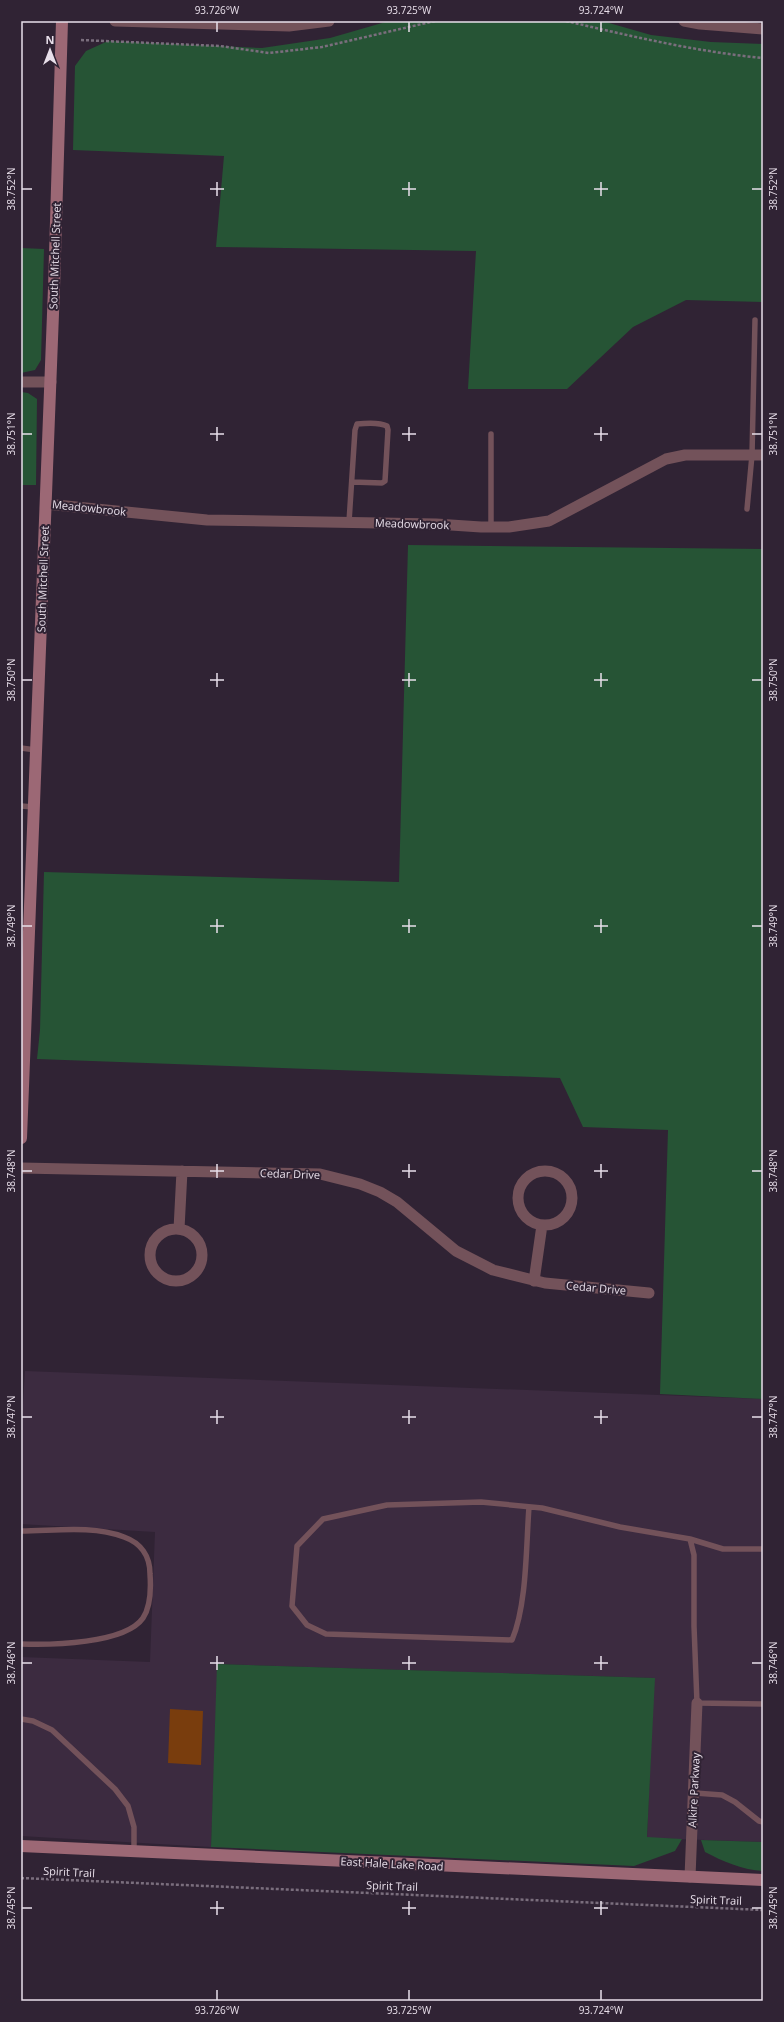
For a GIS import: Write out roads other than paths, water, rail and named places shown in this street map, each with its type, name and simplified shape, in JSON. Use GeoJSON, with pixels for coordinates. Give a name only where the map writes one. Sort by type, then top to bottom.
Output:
{"type":"FeatureCollection","features":[{"type":"Feature","properties":{"kind":"street","name":"South Mitchell Street"},"geometry":{"type":"LineString","coordinates":[[21,1138],[51,382],[62,21]]}},
{"type":"Feature","properties":{"kind":"street"},"geometry":{"type":"LineString","coordinates":[[115,21],[289,26],[330,21]]}},
{"type":"Feature","properties":{"kind":"street"},"geometry":{"type":"LineString","coordinates":[[684,21],[700,24],[763,29]]}},
{"type":"Feature","properties":{"kind":"street"},"geometry":{"type":"LineString","coordinates":[[21,382],[51,382]]}},
{"type":"Feature","properties":{"kind":"street","name":"Meadowbrook"},"geometry":{"type":"LineString","coordinates":[[46,504],[207,520],[436,524],[491,527],[532,524],[550,520],[666,459],[685,456],[763,455]]}},
{"type":"Feature","properties":{"kind":"street","name":"Cedar Drive"},"geometry":{"type":"LineString","coordinates":[[21,1168],[320,1174],[360,1184],[380,1192],[397,1202],[456,1251],[494,1270],[534,1281],[648,1293]]}},
{"type":"Feature","properties":{"kind":"street"},"geometry":{"type":"LineString","coordinates":[[544,1170],[554,1172],[562,1176],[568,1182],[572,1190],[573,1199],[571,1208],[559,1221],[551,1225],[542,1225],[533,1222],[526,1217],[518,1201],[518,1192],[525,1180],[536,1172],[544,1170]]}},
{"type":"Feature","properties":{"kind":"street"},"geometry":{"type":"LineString","coordinates":[[179,1229],[182,1171]]}},
{"type":"Feature","properties":{"kind":"street"},"geometry":{"type":"LineString","coordinates":[[534,1281],[542,1225]]}},
{"type":"Feature","properties":{"kind":"street"},"geometry":{"type":"LineString","coordinates":[[179,1229],[187,1232],[196,1240],[202,1251],[202,1260],[199,1268],[186,1279],[169,1280],[161,1276],[151,1263],[151,1246],[159,1236],[170,1230],[179,1229]]}},
{"type":"Feature","properties":{"kind":"street","name":"Alkire Parkway"},"geometry":{"type":"LineString","coordinates":[[690,1877],[697,1703]]}},
{"type":"Feature","properties":{"kind":"street","name":"East Hale Lake Road"},"geometry":{"type":"LineString","coordinates":[[21,1846],[763,1880]]}},
{"type":"Feature","properties":{"kind":"lane"},"geometry":{"type":"LineString","coordinates":[[747,509],[752,455],[755,320]]}},
{"type":"Feature","properties":{"kind":"lane"},"geometry":{"type":"LineString","coordinates":[[349,522],[355,430],[357,424],[382,424],[386,426],[388,430],[385,480],[382,483],[352,482]]}},
{"type":"Feature","properties":{"kind":"lane"},"geometry":{"type":"LineString","coordinates":[[491,434],[491,527]]}},
{"type":"Feature","properties":{"kind":"lane"},"geometry":{"type":"LineString","coordinates":[[21,748],[36,750]]}},
{"type":"Feature","properties":{"kind":"lane"},"geometry":{"type":"LineString","coordinates":[[21,806],[34,807]]}},
{"type":"Feature","properties":{"kind":"lane"},"geometry":{"type":"LineString","coordinates":[[529,1507],[521,1602],[518,1625],[512,1640],[326,1634],[307,1625],[292,1606],[297,1546],[323,1519],[388,1505],[481,1502],[529,1507],[690,1539],[723,1549],[763,1550]]}},
{"type":"Feature","properties":{"kind":"lane"},"geometry":{"type":"LineString","coordinates":[[21,1531],[87,1530],[124,1537],[139,1545],[148,1558],[150,1573],[149,1605],[142,1619],[131,1628],[105,1639],[21,1644]]}},
{"type":"Feature","properties":{"kind":"lane"},"geometry":{"type":"LineString","coordinates":[[690,1539],[694,1555],[694,1626],[697,1703],[763,1704]]}},
{"type":"Feature","properties":{"kind":"lane"},"geometry":{"type":"LineString","coordinates":[[21,1719],[33,1721],[52,1730],[116,1789],[128,1806],[134,1828],[134,1852]]}},
{"type":"Feature","properties":{"kind":"lane"},"geometry":{"type":"LineString","coordinates":[[694,1793],[722,1795],[735,1802],[759,1821],[763,1822]]}}]}
